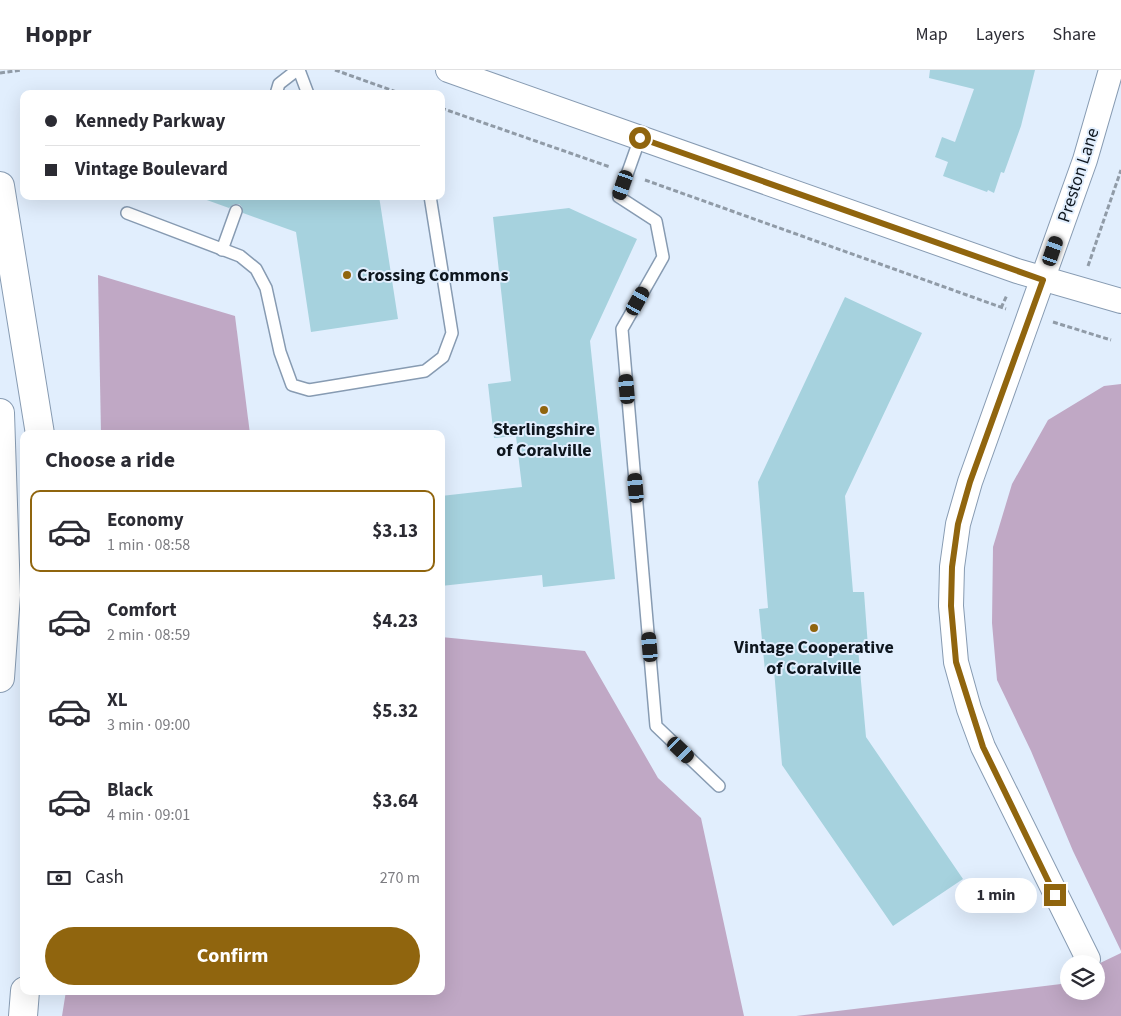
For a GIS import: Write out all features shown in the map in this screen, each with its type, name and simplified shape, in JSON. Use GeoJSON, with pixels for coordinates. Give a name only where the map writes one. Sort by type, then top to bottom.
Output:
{"type":"FeatureCollection","features":[{"type":"Feature","properties":{"kind":"street"},"geometry":{"type":"LineString","coordinates":[[448,70],[1043,280],[1121,301]]}},
{"type":"Feature","properties":{"kind":"street","name":"Preston Lane"},"geometry":{"type":"LineString","coordinates":[[1086,955],[983,747],[969,708],[956,662],[951,606],[952,567],[958,524],[970,482],[1085,160],[1111,70]]}},
{"type":"Feature","properties":{"kind":"street"},"geometry":{"type":"LineString","coordinates":[[0,186],[39,430]]}},
{"type":"Feature","properties":{"kind":"street"},"geometry":{"type":"LineString","coordinates":[[0,413],[6,596],[0,678]]}},
{"type":"Feature","properties":{"kind":"street"},"geometry":{"type":"LineString","coordinates":[[23,1016],[25,995]]}},
{"type":"Feature","properties":{"kind":"lane"},"geometry":{"type":"LineString","coordinates":[[277,90],[279,84],[298,70],[306,90]]}},
{"type":"Feature","properties":{"kind":"lane"},"geometry":{"type":"LineString","coordinates":[[640,138],[619,197],[656,221],[663,257],[622,330],[656,726],[719,786]]}},
{"type":"Feature","properties":{"kind":"lane"},"geometry":{"type":"LineString","coordinates":[[127,214],[240,256],[256,269],[266,288],[280,352],[292,385],[309,390],[425,371],[443,357],[452,333],[431,200]]}},
{"type":"Feature","properties":{"kind":"lane"},"geometry":{"type":"LineString","coordinates":[[222,250],[236,210]]}},
{"type":"Feature","properties":{"kind":"path"},"geometry":{"type":"LineString","coordinates":[[0,72],[22,70]]}},
{"type":"Feature","properties":{"kind":"path"},"geometry":{"type":"LineString","coordinates":[[335,70],[391,90]]}},
{"type":"Feature","properties":{"kind":"path"},"geometry":{"type":"LineString","coordinates":[[445,109],[992,305],[1111,340]]}},
{"type":"Feature","properties":{"kind":"path"},"geometry":{"type":"LineString","coordinates":[[1086,273],[1121,170]]}},
{"type":"Feature","properties":{"kind":"shaded area"},"geometry":{"type":"Polygon","coordinates":[[[98,275],[235,316],[249,430],[101,430],[98,275]]]}},
{"type":"Feature","properties":{"kind":"shaded area"},"geometry":{"type":"Polygon","coordinates":[[[1121,384],[1121,951],[1073,851],[1031,751],[997,680],[992,623],[993,547],[1012,484],[1048,420],[1104,386],[1121,384]]]}},
{"type":"Feature","properties":{"kind":"shaded area"},"geometry":{"type":"Polygon","coordinates":[[[445,637],[585,651],[658,778],[701,818],[744,1016],[62,1016],[65,995],[445,995],[445,637]]]}},
{"type":"Feature","properties":{"kind":"shaded area"},"geometry":{"type":"Polygon","coordinates":[[[1121,953],[1121,1016],[796,1016],[1060,984],[1060,1000],[1105,1000],[1105,961],[1121,953]]]}},
{"type":"Feature","properties":{"kind":"building"},"geometry":{"type":"Polygon","coordinates":[[[930,70],[1035,70],[1021,126],[1004,173],[1001,172],[994,193],[943,176],[948,162],[935,157],[942,137],[955,142],[974,89],[929,78],[930,70]]]}},
{"type":"Feature","properties":{"kind":"building","name":"Crossing Commons"},"geometry":{"type":"Polygon","coordinates":[[[207,200],[380,200],[398,319],[311,332],[296,232],[243,213],[242,207],[239,204],[234,204],[229,208],[207,200]]]}},
{"type":"Feature","properties":{"kind":"building","name":"Sterlingshire of Coralville"},"geometry":{"type":"Polygon","coordinates":[[[569,208],[637,239],[590,341],[615,579],[543,587],[542,575],[445,586],[445,496],[522,487],[516,436],[494,438],[488,384],[511,381],[493,217],[569,208]]]}},
{"type":"Feature","properties":{"kind":"building","name":"Vintage Cooperative of Coralville"},"geometry":{"type":"Polygon","coordinates":[[[845,297],[922,333],[845,496],[853,592],[864,592],[868,647],[858,648],[866,737],[963,879],[893,926],[782,765],[774,670],[765,671],[759,609],[768,608],[758,482],[845,297]]]}},
{"type":"Feature","properties":{"kind":"place","name":"Crossing Commons"},"geometry":{"type":"Point","coordinates":[347,275]}},
{"type":"Feature","properties":{"kind":"place","name":"Sterlingshire of Coralville"},"geometry":{"type":"Point","coordinates":[544,410]}},
{"type":"Feature","properties":{"kind":"place","name":"Vintage Cooperative of Coralville"},"geometry":{"type":"Point","coordinates":[814,628]}},
{"type":"Feature","properties":{"kind":"route"},"geometry":{"type":"LineString","coordinates":[[640,138],[1043,280],[970,482],[958,524],[952,567],[951,606],[956,662],[969,708],[983,747],[1055,895]]}}]}
